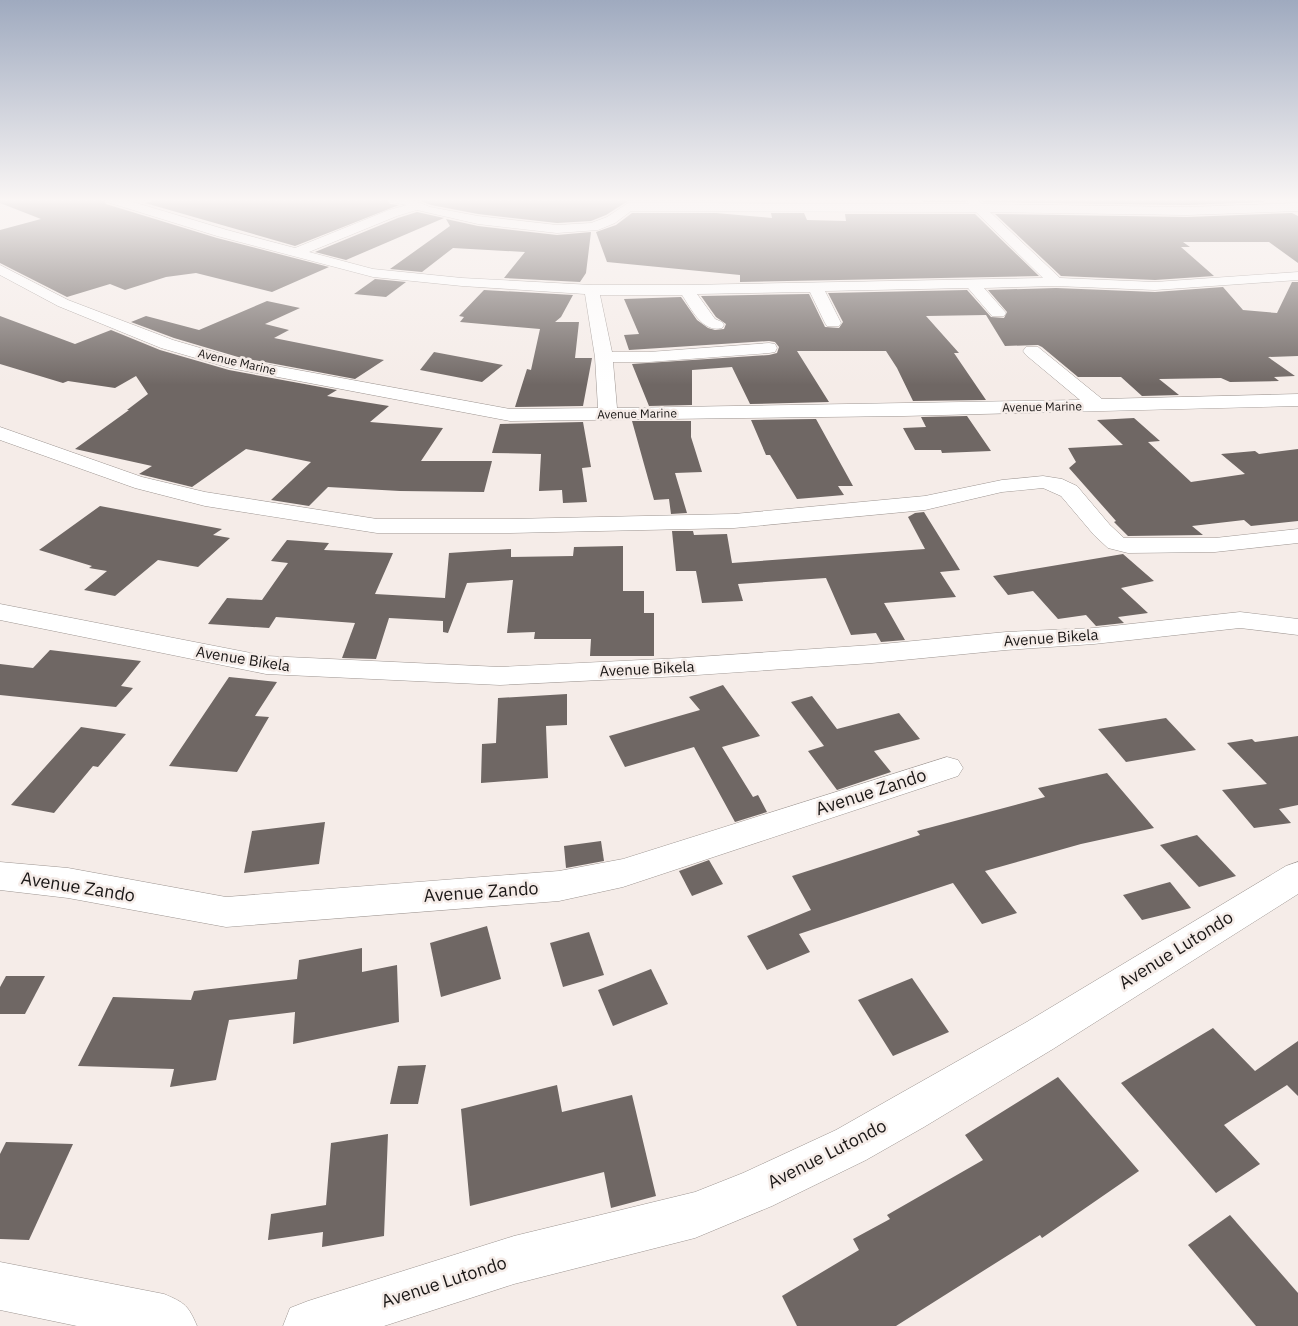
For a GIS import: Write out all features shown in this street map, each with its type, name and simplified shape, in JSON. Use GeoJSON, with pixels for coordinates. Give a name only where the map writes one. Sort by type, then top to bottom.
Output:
{"type":"FeatureCollection","features":[{"type":"Feature","properties":{"kind":"street"},"geometry":{"type":"LineString","coordinates":[[328,261],[373,273],[408,278],[592,290],[686,290],[1056,282],[1155,286],[1298,276]]}},
{"type":"Feature","properties":{"kind":"street"},"geometry":{"type":"LineString","coordinates":[[1034,261],[1056,282]]}},
{"type":"Feature","properties":{"kind":"street","name":"Avenue Marine"},"geometry":{"type":"LineString","coordinates":[[0,269],[63,304],[107,322],[167,344],[236,364],[510,415],[1099,406],[1298,400]]}},
{"type":"Feature","properties":{"kind":"street"},"geometry":{"type":"LineString","coordinates":[[972,284],[998,313]]}},
{"type":"Feature","properties":{"kind":"street"},"geometry":{"type":"LineString","coordinates":[[815,287],[833,323]]}},
{"type":"Feature","properties":{"kind":"street"},"geometry":{"type":"LineString","coordinates":[[592,290],[604,358],[608,414]]}},
{"type":"Feature","properties":{"kind":"street"},"geometry":{"type":"LineString","coordinates":[[686,290],[709,322],[716,325]]}},
{"type":"Feature","properties":{"kind":"street"},"geometry":{"type":"LineString","coordinates":[[604,358],[683,355],[768,348]]}},
{"type":"Feature","properties":{"kind":"street"},"geometry":{"type":"LineString","coordinates":[[1032,351],[1099,406]]}},
{"type":"Feature","properties":{"kind":"street"},"geometry":{"type":"LineString","coordinates":[[0,434],[135,482],[205,499],[377,526],[510,526],[734,521],[925,503],[994,487],[1043,482],[1054,484],[1069,491],[1102,530],[1116,543],[1128,546],[1215,545],[1298,536]]}},
{"type":"Feature","properties":{"kind":"street","name":"Avenue Bikela"},"geometry":{"type":"LineString","coordinates":[[0,612],[142,642],[266,664],[302,668],[500,676],[682,668],[872,654],[1006,641],[1094,636],[1240,620],[1298,627]]}},
{"type":"Feature","properties":{"kind":"street","name":"Avenue Zando"},"geometry":{"type":"LineString","coordinates":[[0,876],[68,882],[226,912],[559,886],[623,873],[947,768]]}},
{"type":"Feature","properties":{"kind":"street","name":"Avenue Lutondo"},"geometry":{"type":"LineString","coordinates":[[308,1326],[514,1260],[696,1215],[756,1190],[851,1145],[909,1112],[1039,1036],[1298,876]]}},
{"type":"Feature","properties":{"kind":"street"},"geometry":{"type":"LineString","coordinates":[[0,1286],[164,1319],[172,1326]]}},
{"type":"Feature","properties":{"kind":"building"},"geometry":{"type":"Polygon","coordinates":[[[0,261],[305,261],[329,267],[272,292],[196,273],[166,277],[125,290],[110,284],[67,297],[0,263],[0,261]]]}},
{"type":"Feature","properties":{"kind":"building"},"geometry":{"type":"Polygon","coordinates":[[[401,261],[436,261],[422,272],[390,269],[401,261]]]}},
{"type":"Feature","properties":{"kind":"building"},"geometry":{"type":"Polygon","coordinates":[[[518,261],[587,261],[586,273],[580,282],[504,278],[518,261]]]}},
{"type":"Feature","properties":{"kind":"building"},"geometry":{"type":"Polygon","coordinates":[[[1023,261],[1039,276],[740,282],[740,275],[607,262],[1023,261]]]}},
{"type":"Feature","properties":{"kind":"building"},"geometry":{"type":"Polygon","coordinates":[[[1045,261],[1197,261],[1214,276],[1155,280],[1061,276],[1045,261]]]}},
{"type":"Feature","properties":{"kind":"building"},"geometry":{"type":"Polygon","coordinates":[[[375,279],[406,282],[386,297],[354,294],[375,279]]]}},
{"type":"Feature","properties":{"kind":"building"},"geometry":{"type":"Polygon","coordinates":[[[1292,282],[1298,282],[1298,356],[1268,357],[1295,376],[1274,377],[1279,381],[1230,382],[1221,378],[1159,379],[1179,395],[1142,396],[1121,377],[1078,377],[1038,345],[1005,346],[986,315],[926,316],[959,353],[954,353],[986,400],[913,401],[897,368],[886,351],[797,351],[829,402],[750,404],[732,367],[692,370],[692,405],[649,406],[632,364],[769,355],[777,353],[779,347],[775,342],[769,341],[629,350],[624,335],[639,334],[624,299],[681,297],[697,320],[708,328],[715,330],[724,329],[726,324],[716,317],[701,296],[809,294],[825,327],[839,328],[843,322],[828,293],[967,290],[991,317],[1004,318],[1007,312],[988,290],[1056,288],[1155,292],[1223,287],[1243,310],[1277,313],[1292,282]]]}},
{"type":"Feature","properties":{"kind":"building"},"geometry":{"type":"Polygon","coordinates":[[[484,290],[573,295],[561,317],[555,322],[579,322],[575,358],[592,358],[583,406],[515,407],[527,369],[531,370],[540,329],[460,322],[464,317],[459,316],[484,290]]]}},
{"type":"Feature","properties":{"kind":"building"},"geometry":{"type":"Polygon","coordinates":[[[267,301],[300,308],[265,324],[289,330],[274,338],[384,360],[355,379],[238,357],[174,338],[131,322],[146,316],[199,330],[267,301]]]}},
{"type":"Feature","properties":{"kind":"building"},"geometry":{"type":"Polygon","coordinates":[[[0,316],[75,344],[111,330],[160,350],[229,370],[337,390],[327,396],[389,406],[370,422],[443,428],[421,461],[492,461],[484,492],[400,491],[328,487],[309,506],[271,500],[311,462],[246,449],[192,487],[139,474],[152,466],[75,449],[148,394],[136,376],[115,388],[68,381],[63,383],[0,364],[0,316]]]}},
{"type":"Feature","properties":{"kind":"building"},"geometry":{"type":"Polygon","coordinates":[[[434,352],[503,365],[482,382],[420,370],[434,352]]]}},
{"type":"Feature","properties":{"kind":"building"},"geometry":{"type":"Polygon","coordinates":[[[967,416],[991,451],[942,453],[941,450],[915,450],[903,428],[926,427],[921,417],[967,416]]]}},
{"type":"Feature","properties":{"kind":"building"},"geometry":{"type":"Polygon","coordinates":[[[1134,418],[1160,441],[1148,442],[1191,482],[1245,474],[1221,454],[1255,451],[1259,454],[1298,449],[1298,521],[1251,526],[1244,520],[1192,526],[1203,535],[1128,536],[1069,468],[1076,462],[1068,448],[1123,445],[1097,420],[1134,418]]]}},
{"type":"Feature","properties":{"kind":"building"},"geometry":{"type":"Polygon","coordinates":[[[816,419],[853,486],[838,486],[844,495],[797,499],[770,455],[766,455],[751,420],[816,419]]]}},
{"type":"Feature","properties":{"kind":"building"},"geometry":{"type":"Polygon","coordinates":[[[632,421],[691,421],[691,437],[702,472],[675,473],[687,513],[671,514],[669,499],[654,500],[632,421]]]}},
{"type":"Feature","properties":{"kind":"building"},"geometry":{"type":"Polygon","coordinates":[[[583,422],[591,467],[582,468],[587,502],[563,503],[562,490],[539,491],[541,454],[492,453],[500,424],[583,422]]]}},
{"type":"Feature","properties":{"kind":"building"},"geometry":{"type":"Polygon","coordinates":[[[100,506],[222,529],[213,535],[230,538],[198,567],[158,560],[115,596],[84,590],[107,571],[89,568],[92,566],[39,550],[100,506]]]}},
{"type":"Feature","properties":{"kind":"building"},"geometry":{"type":"Polygon","coordinates":[[[924,512],[960,570],[940,572],[956,597],[884,603],[905,640],[881,642],[876,633],[851,635],[826,578],[738,584],[743,601],[702,603],[696,571],[676,571],[672,531],[693,531],[694,535],[727,534],[732,563],[925,549],[908,517],[915,513],[924,512]]]}},
{"type":"Feature","properties":{"kind":"building"},"geometry":{"type":"Polygon","coordinates":[[[287,540],[329,543],[324,550],[393,553],[375,594],[445,598],[449,553],[511,549],[511,557],[573,556],[574,547],[623,546],[623,591],[644,591],[644,613],[654,613],[654,656],[590,656],[591,639],[534,639],[535,632],[507,633],[513,580],[467,583],[448,633],[443,632],[443,621],[389,618],[376,659],[342,658],[355,623],[276,617],[269,628],[208,624],[227,598],[262,600],[288,563],[271,561],[287,540]]]}},
{"type":"Feature","properties":{"kind":"building"},"geometry":{"type":"Polygon","coordinates":[[[1123,554],[1154,581],[1121,588],[1148,613],[1118,617],[1124,623],[1096,626],[1086,615],[1058,619],[1033,591],[1008,595],[993,576],[1123,554]]]}},
{"type":"Feature","properties":{"kind":"building"},"geometry":{"type":"Polygon","coordinates":[[[50,650],[141,661],[121,686],[133,688],[116,707],[0,695],[0,664],[33,668],[50,650]]]}},
{"type":"Feature","properties":{"kind":"building"},"geometry":{"type":"Polygon","coordinates":[[[229,677],[277,682],[255,716],[269,717],[237,772],[169,766],[229,677]]]}},
{"type":"Feature","properties":{"kind":"building"},"geometry":{"type":"Polygon","coordinates":[[[723,685],[760,736],[722,747],[753,797],[758,795],[767,812],[735,822],[694,747],[625,767],[609,736],[700,710],[689,697],[723,685]]]}},
{"type":"Feature","properties":{"kind":"building"},"geometry":{"type":"Polygon","coordinates":[[[567,694],[567,725],[546,726],[548,778],[481,783],[482,744],[496,743],[498,698],[567,694]]]}},
{"type":"Feature","properties":{"kind":"building"},"geometry":{"type":"Polygon","coordinates":[[[812,696],[837,729],[899,713],[920,739],[874,751],[891,772],[837,790],[808,751],[824,746],[791,702],[812,696]]]}},
{"type":"Feature","properties":{"kind":"building"},"geometry":{"type":"Polygon","coordinates":[[[1166,718],[1196,750],[1126,762],[1098,729],[1166,718]]]}},
{"type":"Feature","properties":{"kind":"building"},"geometry":{"type":"Polygon","coordinates":[[[81,727],[126,734],[98,767],[93,766],[54,813],[11,805],[81,727]]]}},
{"type":"Feature","properties":{"kind":"building"},"geometry":{"type":"Polygon","coordinates":[[[1298,736],[1298,805],[1279,809],[1291,823],[1254,828],[1222,790],[1267,784],[1227,743],[1252,739],[1255,742],[1298,736]]]}},
{"type":"Feature","properties":{"kind":"building"},"geometry":{"type":"Polygon","coordinates":[[[1107,773],[1154,828],[1081,844],[985,871],[1017,913],[982,924],[953,883],[799,934],[810,952],[767,970],[747,936],[811,910],[792,876],[920,835],[917,831],[1045,797],[1038,788],[1107,773]]]}},
{"type":"Feature","properties":{"kind":"building"},"geometry":{"type":"Polygon","coordinates":[[[325,822],[319,864],[244,873],[252,831],[325,822]]]}},
{"type":"Feature","properties":{"kind":"building"},"geometry":{"type":"Polygon","coordinates":[[[1197,835],[1236,876],[1199,887],[1160,845],[1197,835]]]}},
{"type":"Feature","properties":{"kind":"building"},"geometry":{"type":"Polygon","coordinates":[[[601,841],[604,861],[566,868],[564,846],[601,841]]]}},
{"type":"Feature","properties":{"kind":"building"},"geometry":{"type":"Polygon","coordinates":[[[709,860],[723,884],[692,896],[679,871],[709,860]]]}},
{"type":"Feature","properties":{"kind":"building"},"geometry":{"type":"Polygon","coordinates":[[[1170,882],[1191,908],[1142,920],[1123,895],[1170,882]]]}},
{"type":"Feature","properties":{"kind":"building"},"geometry":{"type":"Polygon","coordinates":[[[487,926],[501,979],[441,997],[430,943],[487,926]]]}},
{"type":"Feature","properties":{"kind":"building"},"geometry":{"type":"Polygon","coordinates":[[[589,932],[604,975],[563,987],[550,943],[589,932]]]}},
{"type":"Feature","properties":{"kind":"building"},"geometry":{"type":"Polygon","coordinates":[[[362,948],[362,972],[397,965],[399,1022],[293,1044],[295,1012],[229,1020],[216,1080],[170,1087],[174,1069],[78,1066],[113,997],[191,1000],[194,991],[297,979],[299,960],[362,948]]]}},
{"type":"Feature","properties":{"kind":"building"},"geometry":{"type":"Polygon","coordinates":[[[651,969],[668,1004],[613,1026],[598,990],[651,969]]]}},
{"type":"Feature","properties":{"kind":"building"},"geometry":{"type":"Polygon","coordinates":[[[6,976],[45,976],[25,1014],[0,1014],[0,987],[6,976]]]}},
{"type":"Feature","properties":{"kind":"building"},"geometry":{"type":"Polygon","coordinates":[[[912,978],[949,1032],[893,1056],[858,1000],[912,978]]]}},
{"type":"Feature","properties":{"kind":"building"},"geometry":{"type":"Polygon","coordinates":[[[1213,1028],[1255,1071],[1298,1041],[1298,1096],[1287,1085],[1224,1125],[1260,1164],[1216,1193],[1121,1083],[1213,1028]]]}},
{"type":"Feature","properties":{"kind":"building"},"geometry":{"type":"Polygon","coordinates":[[[426,1065],[418,1104],[390,1104],[398,1066],[426,1065]]]}},
{"type":"Feature","properties":{"kind":"building"},"geometry":{"type":"Polygon","coordinates":[[[1058,1077],[1139,1171],[1042,1238],[1040,1235],[896,1326],[797,1326],[782,1296],[859,1250],[853,1239],[890,1219],[887,1215],[983,1160],[965,1135],[1058,1077]]]}},
{"type":"Feature","properties":{"kind":"building"},"geometry":{"type":"Polygon","coordinates":[[[557,1085],[562,1112],[632,1095],[656,1196],[611,1208],[604,1172],[470,1206],[461,1109],[557,1085]]]}},
{"type":"Feature","properties":{"kind":"building"},"geometry":{"type":"Polygon","coordinates":[[[388,1134],[384,1236],[322,1247],[323,1232],[268,1240],[271,1214],[326,1205],[331,1143],[388,1134]]]}},
{"type":"Feature","properties":{"kind":"building"},"geometry":{"type":"Polygon","coordinates":[[[6,1142],[73,1144],[29,1240],[0,1239],[0,1154],[6,1142]]]}},
{"type":"Feature","properties":{"kind":"building"},"geometry":{"type":"Polygon","coordinates":[[[1230,1215],[1298,1293],[1298,1326],[1256,1326],[1188,1245],[1230,1215]]]}}]}
